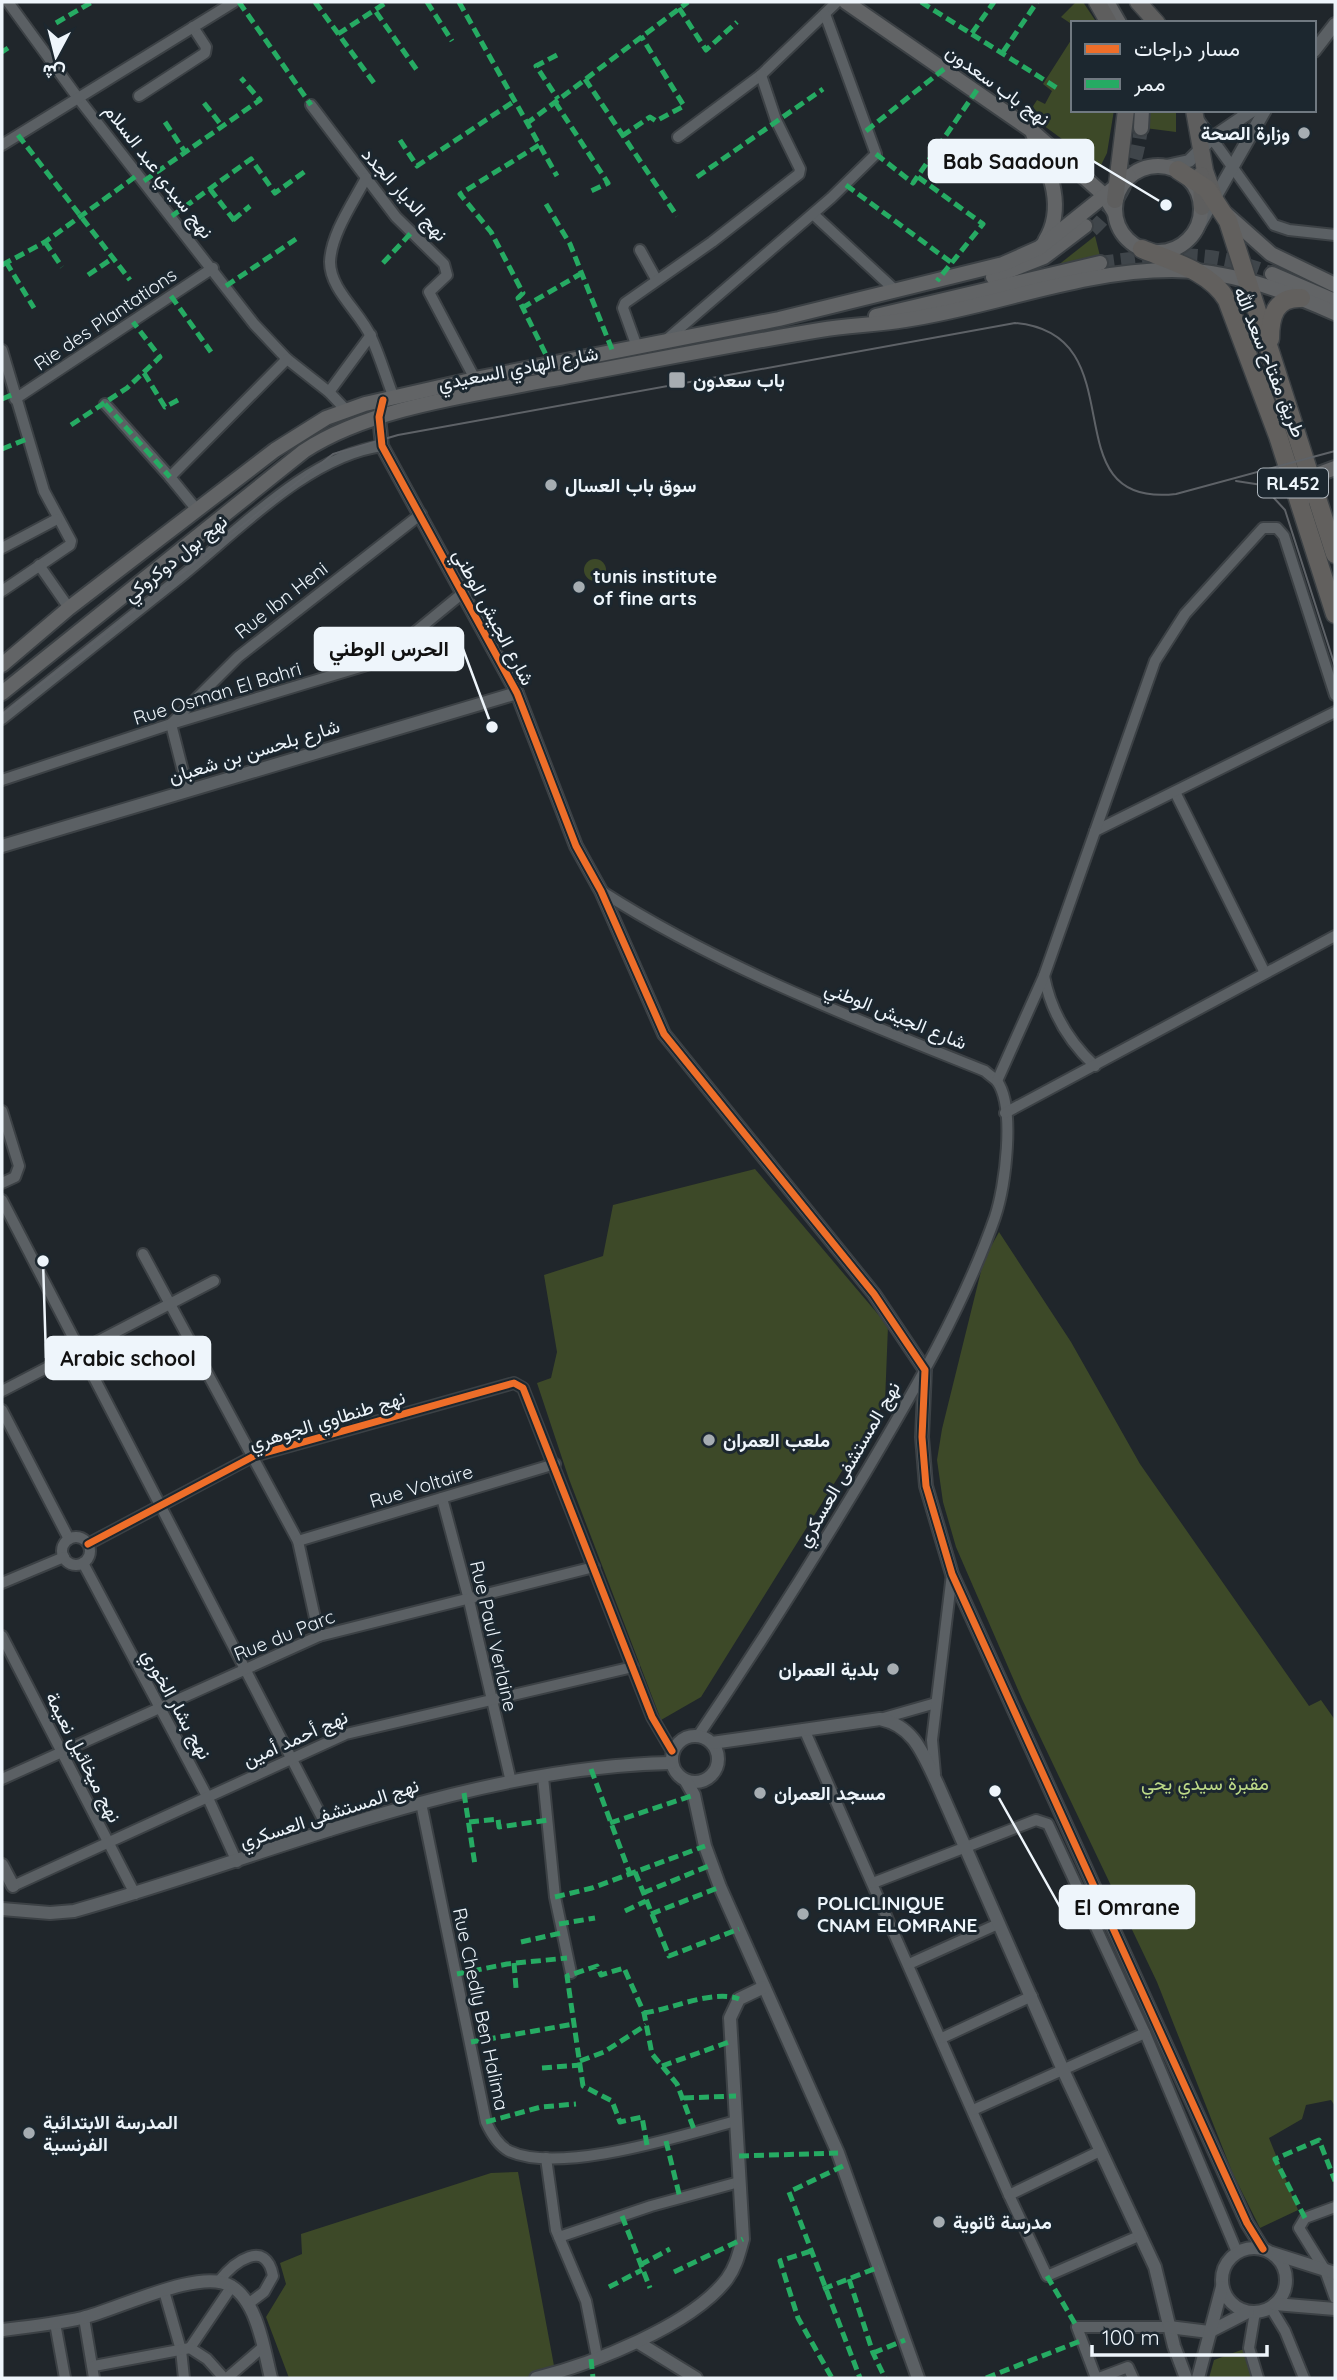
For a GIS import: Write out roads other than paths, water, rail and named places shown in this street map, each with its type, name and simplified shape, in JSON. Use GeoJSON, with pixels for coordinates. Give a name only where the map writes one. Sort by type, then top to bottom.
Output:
{"type":"FeatureCollection","features":[{"type":"Feature","properties":{"kind":"highway","name":"طريق مفتاح سعد الله"},"geometry":{"type":"LineString","coordinates":[[1172,168],[1201,184],[1213,204],[1247,281],[1335,554]]}},
{"type":"Feature","properties":{"kind":"highway","name":"طريق مفتاح سعد الله"},"geometry":{"type":"LineString","coordinates":[[1142,249],[1168,253],[1214,284],[1227,300],[1278,436],[1335,614]]}},
{"type":"Feature","properties":{"kind":"highway"},"geometry":{"type":"LineString","coordinates":[[1270,352],[1270,325],[1275,311],[1285,300],[1301,298]]}},
{"type":"Feature","properties":{"kind":"main road","name":"نهج باب سعدون"},"geometry":{"type":"LineString","coordinates":[[846,2],[1031,130],[1116,194]]}},
{"type":"Feature","properties":{"kind":"main road"},"geometry":{"type":"LineString","coordinates":[[1097,2],[1108,21]]}},
{"type":"Feature","properties":{"kind":"main road"},"geometry":{"type":"LineString","coordinates":[[1107,2],[1118,21]]}},
{"type":"Feature","properties":{"kind":"main road"},"geometry":{"type":"LineString","coordinates":[[1116,2],[1126,21]]}},
{"type":"Feature","properties":{"kind":"main road"},"geometry":{"type":"LineString","coordinates":[[1138,2],[1155,21]]}},
{"type":"Feature","properties":{"kind":"main road"},"geometry":{"type":"LineString","coordinates":[[1116,194],[1126,112]]}},
{"type":"Feature","properties":{"kind":"main road"},"geometry":{"type":"LineString","coordinates":[[1135,112],[1137,127],[1141,112]]}},
{"type":"Feature","properties":{"kind":"main road"},"geometry":{"type":"LineString","coordinates":[[1168,253],[1197,229],[1213,204],[1206,143],[1195,112]]}},
{"type":"Feature","properties":{"kind":"main road"},"geometry":{"type":"LineString","coordinates":[[1031,130],[1053,184],[1055,201],[1052,226],[1039,248]]}},
{"type":"Feature","properties":{"kind":"main road"},"geometry":{"type":"LineString","coordinates":[[1201,184],[1206,143]]}},
{"type":"Feature","properties":{"kind":"main road"},"geometry":{"type":"LineString","coordinates":[[1116,194],[1143,167],[1172,168]]}},
{"type":"Feature","properties":{"kind":"main road","name":"RL452"},"geometry":{"type":"LineString","coordinates":[[1172,168],[1195,185],[1213,204]]}},
{"type":"Feature","properties":{"kind":"main road","name":"شارع الهادي السعيدي"},"geometry":{"type":"LineString","coordinates":[[2,665],[69,608],[292,438],[346,410],[475,379],[779,319],[1003,264],[1039,248],[1116,194]]}},
{"type":"Feature","properties":{"kind":"main road","name":"RL452"},"geometry":{"type":"LineString","coordinates":[[1116,194],[1123,235],[1142,249]]}},
{"type":"Feature","properties":{"kind":"main road"},"geometry":{"type":"LineString","coordinates":[[1213,204],[1271,254],[1335,285]]}},
{"type":"Feature","properties":{"kind":"main road"},"geometry":{"type":"LineString","coordinates":[[779,319],[848,309],[1014,271],[1044,257],[1089,228],[1047,263],[973,293]]}},
{"type":"Feature","properties":{"kind":"main road","name":"شارع الهادي السعيدي"},"geometry":{"type":"LineString","coordinates":[[1127,274],[1168,253]]}},
{"type":"Feature","properties":{"kind":"main road"},"geometry":{"type":"LineString","coordinates":[[823,329],[1100,263]]}},
{"type":"Feature","properties":{"kind":"main road","name":"شارع الهادي السعيدي"},"geometry":{"type":"LineString","coordinates":[[2,693],[304,451],[334,433],[379,417],[483,392],[823,329],[906,320],[1051,286],[1127,274],[1194,271],[1247,281],[1301,298],[1335,313]]}},
{"type":"Feature","properties":{"kind":"main road"},"geometry":{"type":"LineString","coordinates":[[1272,274],[1335,301]]}},
{"type":"Feature","properties":{"kind":"main road"},"geometry":{"type":"LineString","coordinates":[[1301,510],[1303,490],[1310,477],[1335,468]]}},
{"type":"Feature","properties":{"kind":"street","name":"نهج سيدي عبد السلام"},"geometry":{"type":"LineString","coordinates":[[8,2],[78,97],[214,268],[254,324],[287,359],[329,392],[346,410]]}},
{"type":"Feature","properties":{"kind":"street"},"geometry":{"type":"LineString","coordinates":[[2,145],[234,2]]}},
{"type":"Feature","properties":{"kind":"street"},"geometry":{"type":"LineString","coordinates":[[678,137],[761,75],[837,2]]}},
{"type":"Feature","properties":{"kind":"street"},"geometry":{"type":"LineString","coordinates":[[664,342],[813,214],[876,154],[825,14]]}},
{"type":"Feature","properties":{"kind":"street"},"geometry":{"type":"LineString","coordinates":[[1316,48],[1335,24]]}},
{"type":"Feature","properties":{"kind":"street"},"geometry":{"type":"LineString","coordinates":[[139,96],[205,53],[206,47],[192,27]]}},
{"type":"Feature","properties":{"kind":"street"},"geometry":{"type":"LineString","coordinates":[[637,347],[623,308],[656,279],[712,242],[799,174],[800,169],[776,120],[761,75]]}},
{"type":"Feature","properties":{"kind":"street","name":"نهج الديار الجدد"},"geometry":{"type":"LineString","coordinates":[[311,105],[396,217],[444,264],[447,275],[429,292],[475,379]]}},
{"type":"Feature","properties":{"kind":"street"},"geometry":{"type":"LineString","coordinates":[[1172,168],[1186,163],[1206,143],[1250,112]]}},
{"type":"Feature","properties":{"kind":"street"},"geometry":{"type":"LineString","coordinates":[[1213,204],[1264,112]]}},
{"type":"Feature","properties":{"kind":"street"},"geometry":{"type":"LineString","coordinates":[[1206,143],[1234,165],[1274,225],[1282,229],[1335,235]]}},
{"type":"Feature","properties":{"kind":"street"},"geometry":{"type":"LineString","coordinates":[[366,178],[343,223],[330,260],[332,274],[349,305],[371,335],[389,399]]}},
{"type":"Feature","properties":{"kind":"street"},"geometry":{"type":"LineString","coordinates":[[813,214],[895,291]]}},
{"type":"Feature","properties":{"kind":"street"},"geometry":{"type":"LineString","coordinates":[[640,250],[656,279]]}},
{"type":"Feature","properties":{"kind":"street","name":"Rie des Plantations"},"geometry":{"type":"LineString","coordinates":[[15,399],[214,268]]}},
{"type":"Feature","properties":{"kind":"street"},"geometry":{"type":"LineString","coordinates":[[329,392],[371,335]]}},
{"type":"Feature","properties":{"kind":"street"},"geometry":{"type":"LineString","coordinates":[[2,350],[44,491],[57,519],[70,537],[71,544],[2,591]]}},
{"type":"Feature","properties":{"kind":"street"},"geometry":{"type":"LineString","coordinates":[[170,477],[287,359]]}},
{"type":"Feature","properties":{"kind":"street","name":"شارع الجيش الوطني"},"geometry":{"type":"LineString","coordinates":[[389,399],[379,417],[382,446],[517,693],[576,846],[601,891],[652,924],[752,974],[799,996],[985,1071],[997,1081]]}},
{"type":"Feature","properties":{"kind":"street"},"geometry":{"type":"LineString","coordinates":[[105,404],[197,510]]}},
{"type":"Feature","properties":{"kind":"street","name":"نهج بول دوكروكي"},"geometry":{"type":"LineString","coordinates":[[2,719],[300,482],[351,452],[382,446]]}},
{"type":"Feature","properties":{"kind":"street","name":"Rue Ibn Heni"},"geometry":{"type":"LineString","coordinates":[[171,724],[238,657],[421,513]]}},
{"type":"Feature","properties":{"kind":"street"},"geometry":{"type":"LineString","coordinates":[[2,548],[57,519]]}},
{"type":"Feature","properties":{"kind":"street"},"geometry":{"type":"LineString","coordinates":[[1335,695],[1284,536],[1277,528],[1263,528],[1185,614],[1155,661],[1044,976],[997,1081],[1005,1113],[1335,936]]}},
{"type":"Feature","properties":{"kind":"street"},"geometry":{"type":"LineString","coordinates":[[39,565],[69,608]]}},
{"type":"Feature","properties":{"kind":"street","name":"Rue Osman El Bahri"},"geometry":{"type":"LineString","coordinates":[[2,780],[171,724],[380,661],[464,592]]}},
{"type":"Feature","properties":{"kind":"street","name":"شارع بلحسن بن شعبان"},"geometry":{"type":"LineString","coordinates":[[2,846],[517,693]]}},
{"type":"Feature","properties":{"kind":"street"},"geometry":{"type":"LineString","coordinates":[[1094,831],[1335,712]]}},
{"type":"Feature","properties":{"kind":"street"},"geometry":{"type":"LineString","coordinates":[[171,724],[188,791]]}},
{"type":"Feature","properties":{"kind":"street"},"geometry":{"type":"LineString","coordinates":[[1175,792],[1265,973]]}},
{"type":"Feature","properties":{"kind":"street"},"geometry":{"type":"LineString","coordinates":[[601,891],[664,1034],[874,1294],[925,1370],[922,1437],[926,1486],[952,1574],[1247,2223],[1267,2251],[1278,2258],[1286,2275],[1283,2294],[1273,2306]]}},
{"type":"Feature","properties":{"kind":"street"},"geometry":{"type":"LineString","coordinates":[[1044,976],[1048,997],[1059,1021],[1072,1042],[1094,1066]]}},
{"type":"Feature","properties":{"kind":"street"},"geometry":{"type":"LineString","coordinates":[[2,1111],[19,1166],[15,1177],[2,1183]]}},
{"type":"Feature","properties":{"kind":"street","name":"نهج المستشفى العسكري"},"geometry":{"type":"LineString","coordinates":[[698,1736],[768,1633],[827,1539],[925,1370],[996,1215],[1007,1151],[1005,1113]]}},
{"type":"Feature","properties":{"kind":"street"},"geometry":{"type":"LineString","coordinates":[[2,1200],[329,1831]]}},
{"type":"Feature","properties":{"kind":"street"},"geometry":{"type":"LineString","coordinates":[[143,1254],[254,1455],[298,1541],[319,1636]]}},
{"type":"Feature","properties":{"kind":"street"},"geometry":{"type":"LineString","coordinates":[[2,1391],[214,1281]]}},
{"type":"Feature","properties":{"kind":"street","name":"نهج طنطاوي الجوهري"},"geometry":{"type":"LineString","coordinates":[[88,1545],[254,1455],[508,1383],[523,1388],[555,1464]]}},
{"type":"Feature","properties":{"kind":"street"},"geometry":{"type":"LineString","coordinates":[[2,1410],[69,1539]]}},
{"type":"Feature","properties":{"kind":"street"},"geometry":{"type":"LineString","coordinates":[[555,1464],[652,1717],[672,1757],[678,1776],[685,1781],[694,1795],[698,1824],[711,1865],[838,2153],[918,2378]]}},
{"type":"Feature","properties":{"kind":"street","name":"Rue Voltaire"},"geometry":{"type":"LineString","coordinates":[[298,1541],[555,1464]]}},
{"type":"Feature","properties":{"kind":"street","name":"Rue Paul Verlaine"},"geometry":{"type":"LineString","coordinates":[[442,1497],[511,1782]]}},
{"type":"Feature","properties":{"kind":"street"},"geometry":{"type":"LineString","coordinates":[[80,1538],[88,1545],[89,1555],[83,1563],[72,1564],[64,1557],[63,1547],[69,1539],[80,1538]]}},
{"type":"Feature","properties":{"kind":"street"},"geometry":{"type":"LineString","coordinates":[[2,1583],[64,1557]]}},
{"type":"Feature","properties":{"kind":"street","name":"نهج بشار الخوري"},"geometry":{"type":"LineString","coordinates":[[83,1563],[208,1798],[237,1862]]}},
{"type":"Feature","properties":{"kind":"street","name":"Rue du Parc"},"geometry":{"type":"LineString","coordinates":[[2,1779],[319,1636],[468,1596],[594,1567]]}},
{"type":"Feature","properties":{"kind":"street"},"geometry":{"type":"LineString","coordinates":[[937,1783],[933,1740],[952,1574]]}},
{"type":"Feature","properties":{"kind":"street","name":"نهج ميخائيل نعيمة"},"geometry":{"type":"LineString","coordinates":[[2,1636],[135,1894]]}},
{"type":"Feature","properties":{"kind":"street","name":"نهج أحمد أمين"},"geometry":{"type":"LineString","coordinates":[[2,1866],[13,1886],[346,1734],[633,1667]]}},
{"type":"Feature","properties":{"kind":"street"},"geometry":{"type":"LineString","coordinates":[[672,1757],[682,1739],[698,1736],[712,1743],[880,1719],[936,1703]]}},
{"type":"Feature","properties":{"kind":"street"},"geometry":{"type":"LineString","coordinates":[[880,1719],[905,1728],[921,1751],[937,1783],[1063,2070],[1141,2235],[1154,2267],[1169,2327],[1186,2378]]}},
{"type":"Feature","properties":{"kind":"street"},"geometry":{"type":"LineString","coordinates":[[804,1729],[1047,2276],[1141,2235]]}},
{"type":"Feature","properties":{"kind":"street"},"geometry":{"type":"LineString","coordinates":[[685,1781],[704,1781],[711,1776],[718,1759],[712,1743]]}},
{"type":"Feature","properties":{"kind":"street","name":"نهج المستشفى العسكري"},"geometry":{"type":"LineString","coordinates":[[2,1909],[50,1913],[74,1911],[421,1803],[511,1782],[672,1757]]}},
{"type":"Feature","properties":{"kind":"street"},"geometry":{"type":"LineString","coordinates":[[543,1777],[559,1924],[570,1973]]}},
{"type":"Feature","properties":{"kind":"street","name":"Rue Chedly Ben Halima"},"geometry":{"type":"LineString","coordinates":[[421,1803],[486,2122],[498,2142],[508,2150],[546,2158],[647,2145],[736,2121]]}},
{"type":"Feature","properties":{"kind":"street"},"geometry":{"type":"LineString","coordinates":[[873,1883],[1036,1820],[1048,1824],[1145,2033],[1240,2250]]}},
{"type":"Feature","properties":{"kind":"street"},"geometry":{"type":"LineString","coordinates":[[909,1964],[999,1924]]}},
{"type":"Feature","properties":{"kind":"street"},"geometry":{"type":"LineString","coordinates":[[536,2378],[639,2343],[713,2292],[733,2270],[743,2239],[729,2042],[732,2011],[739,1999],[764,1987]]}},
{"type":"Feature","properties":{"kind":"street"},"geometry":{"type":"LineString","coordinates":[[942,2038],[1032,1996]]}},
{"type":"Feature","properties":{"kind":"street"},"geometry":{"type":"LineString","coordinates":[[973,2110],[1145,2033]]}},
{"type":"Feature","properties":{"kind":"street"},"geometry":{"type":"LineString","coordinates":[[1009,2195],[1100,2151]]}},
{"type":"Feature","properties":{"kind":"street"},"geometry":{"type":"LineString","coordinates":[[546,2158],[559,2237],[586,2301],[597,2357]]}},
{"type":"Feature","properties":{"kind":"street"},"geometry":{"type":"LineString","coordinates":[[559,2237],[651,2206],[740,2182]]}},
{"type":"Feature","properties":{"kind":"street"},"geometry":{"type":"LineString","coordinates":[[1335,2207],[1305,2218],[1299,2228],[1330,2271],[1335,2298]]}},
{"type":"Feature","properties":{"kind":"street"},"geometry":{"type":"LineString","coordinates":[[1198,2378],[1222,2287],[1225,2265],[1240,2250],[1247,2223]]}},
{"type":"Feature","properties":{"kind":"street"},"geometry":{"type":"LineString","coordinates":[[1240,2250],[1267,2251],[1330,2271]]}},
{"type":"Feature","properties":{"kind":"street"},"geometry":{"type":"LineString","coordinates":[[219,2281],[237,2262],[250,2256],[264,2258],[271,2265],[273,2276],[264,2291],[248,2304]]}},
{"type":"Feature","properties":{"kind":"street"},"geometry":{"type":"LineString","coordinates":[[2,2330],[84,2318],[164,2291],[219,2281],[232,2286],[248,2304],[271,2378]]}},
{"type":"Feature","properties":{"kind":"street"},"geometry":{"type":"LineString","coordinates":[[84,2318],[94,2372],[185,2349],[232,2286]]}},
{"type":"Feature","properties":{"kind":"street"},"geometry":{"type":"LineString","coordinates":[[1222,2287],[1234,2305],[1252,2312]]}},
{"type":"Feature","properties":{"kind":"street"},"geometry":{"type":"LineString","coordinates":[[164,2291],[185,2349],[184,2378]]}},
{"type":"Feature","properties":{"kind":"street"},"geometry":{"type":"LineString","coordinates":[[1273,2306],[1304,2378]]}},
{"type":"Feature","properties":{"kind":"street"},"geometry":{"type":"LineString","coordinates":[[1133,2378],[1128,2367],[1098,2378],[1077,2327],[1169,2327],[1209,2332],[1252,2312],[1273,2306],[1335,2308]]}},
{"type":"Feature","properties":{"kind":"street"},"geometry":{"type":"LineString","coordinates":[[1252,2312],[1249,2348],[1258,2378]]}},
{"type":"Feature","properties":{"kind":"street"},"geometry":{"type":"LineString","coordinates":[[55,2323],[65,2378]]}},
{"type":"Feature","properties":{"kind":"street"},"geometry":{"type":"LineString","coordinates":[[639,2343],[696,2378]]}},
{"type":"Feature","properties":{"kind":"street"},"geometry":{"type":"LineString","coordinates":[[185,2349],[207,2360],[226,2378],[263,2347]]}},
{"type":"Feature","properties":{"kind":"tunnel"},"geometry":{"type":"LineString","coordinates":[[1092,230],[1120,196],[1136,157],[1141,128]]}},
{"type":"Feature","properties":{"kind":"tunnel"},"geometry":{"type":"LineString","coordinates":[[1100,263],[1187,255],[1228,260],[1272,274]]}},
{"type":"Feature","properties":{"kind":"tram line"},"geometry":{"type":"LineString","coordinates":[[2,715],[333,454],[398,435],[1015,323],[1053,334],[1075,356],[1087,386],[1101,449],[1114,475],[1137,491],[1176,494],[1335,451]]}},
{"type":"Feature","properties":{"kind":"tram line"},"geometry":{"type":"LineString","coordinates":[[1236,481],[1262,485],[1285,510],[1335,666]]}},
{"type":"Feature","properties":{"kind":"place","name":"وزارة الصحة"},"geometry":{"type":"Point","coordinates":[1304,133]}},
{"type":"Feature","properties":{"kind":"place","name":"Bab Saadoun"},"geometry":{"type":"Point","coordinates":[1166,205]}},
{"type":"Feature","properties":{"kind":"place","name":"باب سعدون"},"geometry":{"type":"Point","coordinates":[677,380]}},
{"type":"Feature","properties":{"kind":"place","name":"سوق باب العسال"},"geometry":{"type":"Point","coordinates":[551,485]}},
{"type":"Feature","properties":{"kind":"place","name":"tunis institute of fine arts"},"geometry":{"type":"Point","coordinates":[579,587]}},
{"type":"Feature","properties":{"kind":"place","name":"الحرس الوطني"},"geometry":{"type":"Point","coordinates":[492,727]}},
{"type":"Feature","properties":{"kind":"place","name":"Arabic school"},"geometry":{"type":"Point","coordinates":[43,1261]}},
{"type":"Feature","properties":{"kind":"place","name":"ملعب العمران"},"geometry":{"type":"Point","coordinates":[709,1440]}},
{"type":"Feature","properties":{"kind":"place","name":"بلدية العمران"},"geometry":{"type":"Point","coordinates":[893,1669]}},
{"type":"Feature","properties":{"kind":"place","name":"El Omrane"},"geometry":{"type":"Point","coordinates":[995,1791]}},
{"type":"Feature","properties":{"kind":"place","name":"مسجد العمران"},"geometry":{"type":"Point","coordinates":[760,1793]}},
{"type":"Feature","properties":{"kind":"place","name":"POLICLINIQUE CNAM ELOMRANE"},"geometry":{"type":"Point","coordinates":[803,1914]}},
{"type":"Feature","properties":{"kind":"place","name":"المدرسة الابتدائية الفرنسية"},"geometry":{"type":"Point","coordinates":[29,2133]}},
{"type":"Feature","properties":{"kind":"place","name":"مدرسة ثانوية"},"geometry":{"type":"Point","coordinates":[939,2222]}},
{"type":"Feature","properties":{"kind":"park label","name":"مقبرة سيدي يحي"},"geometry":{"type":"Point","coordinates":[1205,1783]}}]}
